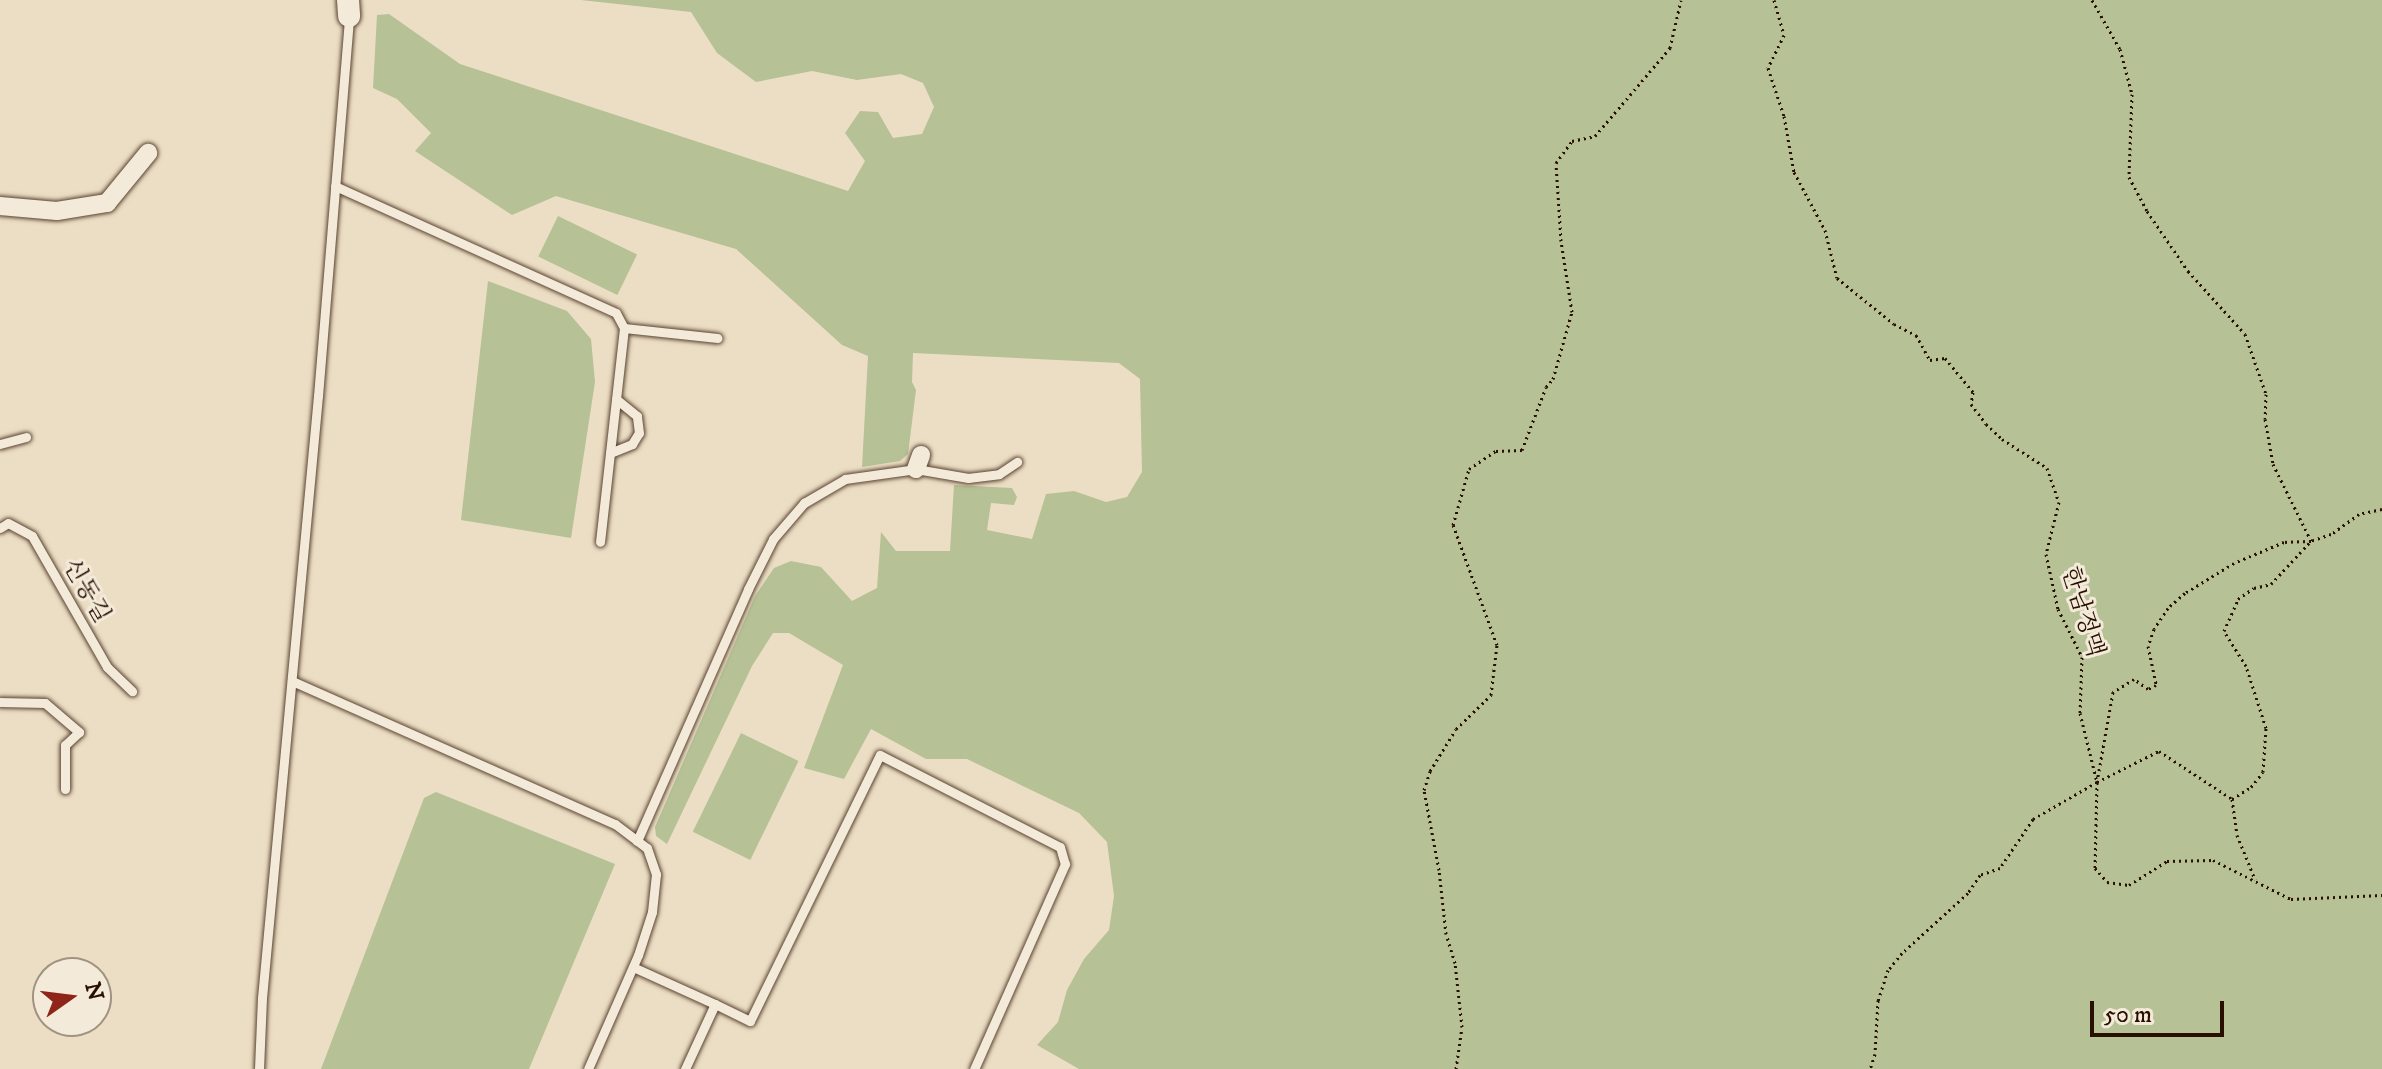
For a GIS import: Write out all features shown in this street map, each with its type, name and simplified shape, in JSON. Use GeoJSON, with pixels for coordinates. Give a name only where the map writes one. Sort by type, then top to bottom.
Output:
{"type":"FeatureCollection","features":[{"type":"Feature","properties":{"kind":"street"},"geometry":{"type":"LineString","coordinates":[[0,206],[57,211],[107,203],[148,153]]}},
{"type":"Feature","properties":{"kind":"lane"},"geometry":{"type":"LineString","coordinates":[[259,1069],[262,998],[335,186],[348,8]]}},
{"type":"Feature","properties":{"kind":"lane"},"geometry":{"type":"LineString","coordinates":[[335,186],[616,313],[624,328],[600,542]]}},
{"type":"Feature","properties":{"kind":"lane"},"geometry":{"type":"LineString","coordinates":[[624,328],[717,338]]}},
{"type":"Feature","properties":{"kind":"lane"},"geometry":{"type":"LineString","coordinates":[[610,453],[632,444],[639,433],[637,416],[616,399]]}},
{"type":"Feature","properties":{"kind":"lane"},"geometry":{"type":"LineString","coordinates":[[0,444],[26,437]]}},
{"type":"Feature","properties":{"kind":"lane"},"geometry":{"type":"LineString","coordinates":[[637,841],[773,539],[804,503],[845,479],[919,462],[968,478],[999,474],[1017,462]]}},
{"type":"Feature","properties":{"kind":"lane","name":"신동길"},"geometry":{"type":"LineString","coordinates":[[0,528],[8,523],[32,536],[107,667],[132,691]]}},
{"type":"Feature","properties":{"kind":"lane"},"geometry":{"type":"LineString","coordinates":[[292,681],[615,824],[647,848],[656,874],[652,912],[633,967],[588,1069]]}},
{"type":"Feature","properties":{"kind":"lane"},"geometry":{"type":"LineString","coordinates":[[0,702],[45,703],[79,732],[65,745],[65,789]]}},
{"type":"Feature","properties":{"kind":"lane"},"geometry":{"type":"LineString","coordinates":[[633,967],[750,1021],[880,755],[1060,847],[1065,864],[974,1069]]}},
{"type":"Feature","properties":{"kind":"lane"},"geometry":{"type":"LineString","coordinates":[[685,1069],[715,1004]]}},
{"type":"Feature","properties":{"kind":"path"},"geometry":{"type":"LineString","coordinates":[[1456,1069],[1462,1027],[1455,963],[1446,934],[1439,870],[1424,790],[1430,771],[1456,729],[1491,695],[1497,645],[1453,525],[1469,469],[1496,451],[1522,450],[1546,387],[1553,379],[1572,312],[1561,241],[1556,163],[1572,141],[1595,136],[1670,48],[1681,0]]}},
{"type":"Feature","properties":{"kind":"path","name":"한남정맥"},"geometry":{"type":"LineString","coordinates":[[1774,0],[1784,35],[1768,68],[1784,116],[1794,172],[1825,230],[1837,278],[1894,324],[1916,335],[1930,360],[1945,358],[1973,392],[1971,404],[1986,424],[2002,439],[2047,468],[2059,502],[2046,554],[2058,609],[2082,657],[2080,713],[2097,782]]}},
{"type":"Feature","properties":{"kind":"path"},"geometry":{"type":"LineString","coordinates":[[2092,0],[2120,49],[2132,94],[2129,177],[2147,211],[2188,271],[2245,334],[2266,394],[2265,419],[2273,464],[2311,541]]}},
{"type":"Feature","properties":{"kind":"path"},"geometry":{"type":"LineString","coordinates":[[2382,509],[2359,514],[2331,534],[2311,541],[2284,542],[2234,563],[2185,593],[2168,608],[2148,646],[2156,685],[2148,689],[2134,679],[2113,692],[2097,782],[2095,868],[2107,882],[2129,885],[2167,861],[2213,860],[2291,899],[2382,895]]}},
{"type":"Feature","properties":{"kind":"path"},"geometry":{"type":"LineString","coordinates":[[2232,799],[2251,787],[2263,772],[2266,728],[2246,666],[2224,631],[2238,599],[2254,588],[2271,584],[2311,541]]}},
{"type":"Feature","properties":{"kind":"path"},"geometry":{"type":"LineString","coordinates":[[1870,1069],[1875,1054],[1878,1000],[1888,970],[1895,961],[1968,893],[1980,875],[2000,868],[2033,819],[2159,751],[2232,799],[2237,835],[2255,879]]}},
{"type":"Feature","properties":{"kind":"green space"},"geometry":{"type":"Polygon","coordinates":[[[581,0],[2382,0],[2382,1069],[1079,1069],[1037,1045],[1058,1022],[1067,990],[1084,959],[1109,930],[1114,896],[1107,842],[1079,813],[967,759],[926,759],[871,729],[844,779],[804,768],[843,665],[789,633],[773,633],[752,666],[667,844],[656,836],[655,827],[755,596],[774,568],[791,561],[821,567],[852,601],[877,588],[881,532],[896,551],[950,551],[954,485],[1012,488],[1017,497],[1014,505],[991,503],[987,530],[1032,539],[1046,494],[1074,491],[1106,502],[1127,497],[1142,472],[1140,379],[1119,363],[913,353],[912,382],[916,390],[908,454],[900,461],[862,467],[868,356],[842,345],[736,249],[556,196],[512,215],[415,151],[431,133],[397,99],[373,88],[377,15],[389,14],[460,64],[848,191],[865,161],[845,133],[860,111],[878,112],[893,138],[922,134],[934,107],[923,83],[901,74],[857,80],[812,71],[756,82],[717,53],[691,12],[581,0]]]}},
{"type":"Feature","properties":{"kind":"green space"},"geometry":{"type":"Polygon","coordinates":[[[558,216],[637,255],[617,295],[538,256],[558,216]]]}},
{"type":"Feature","properties":{"kind":"green space"},"geometry":{"type":"Polygon","coordinates":[[[488,281],[567,311],[591,339],[595,382],[571,538],[461,520],[488,281]]]}},
{"type":"Feature","properties":{"kind":"green space"},"geometry":{"type":"Polygon","coordinates":[[[741,733],[799,761],[750,860],[693,832],[741,733]]]}},
{"type":"Feature","properties":{"kind":"green space"},"geometry":{"type":"Polygon","coordinates":[[[436,792],[615,864],[529,1069],[321,1069],[424,798],[436,792]]]}}]}
